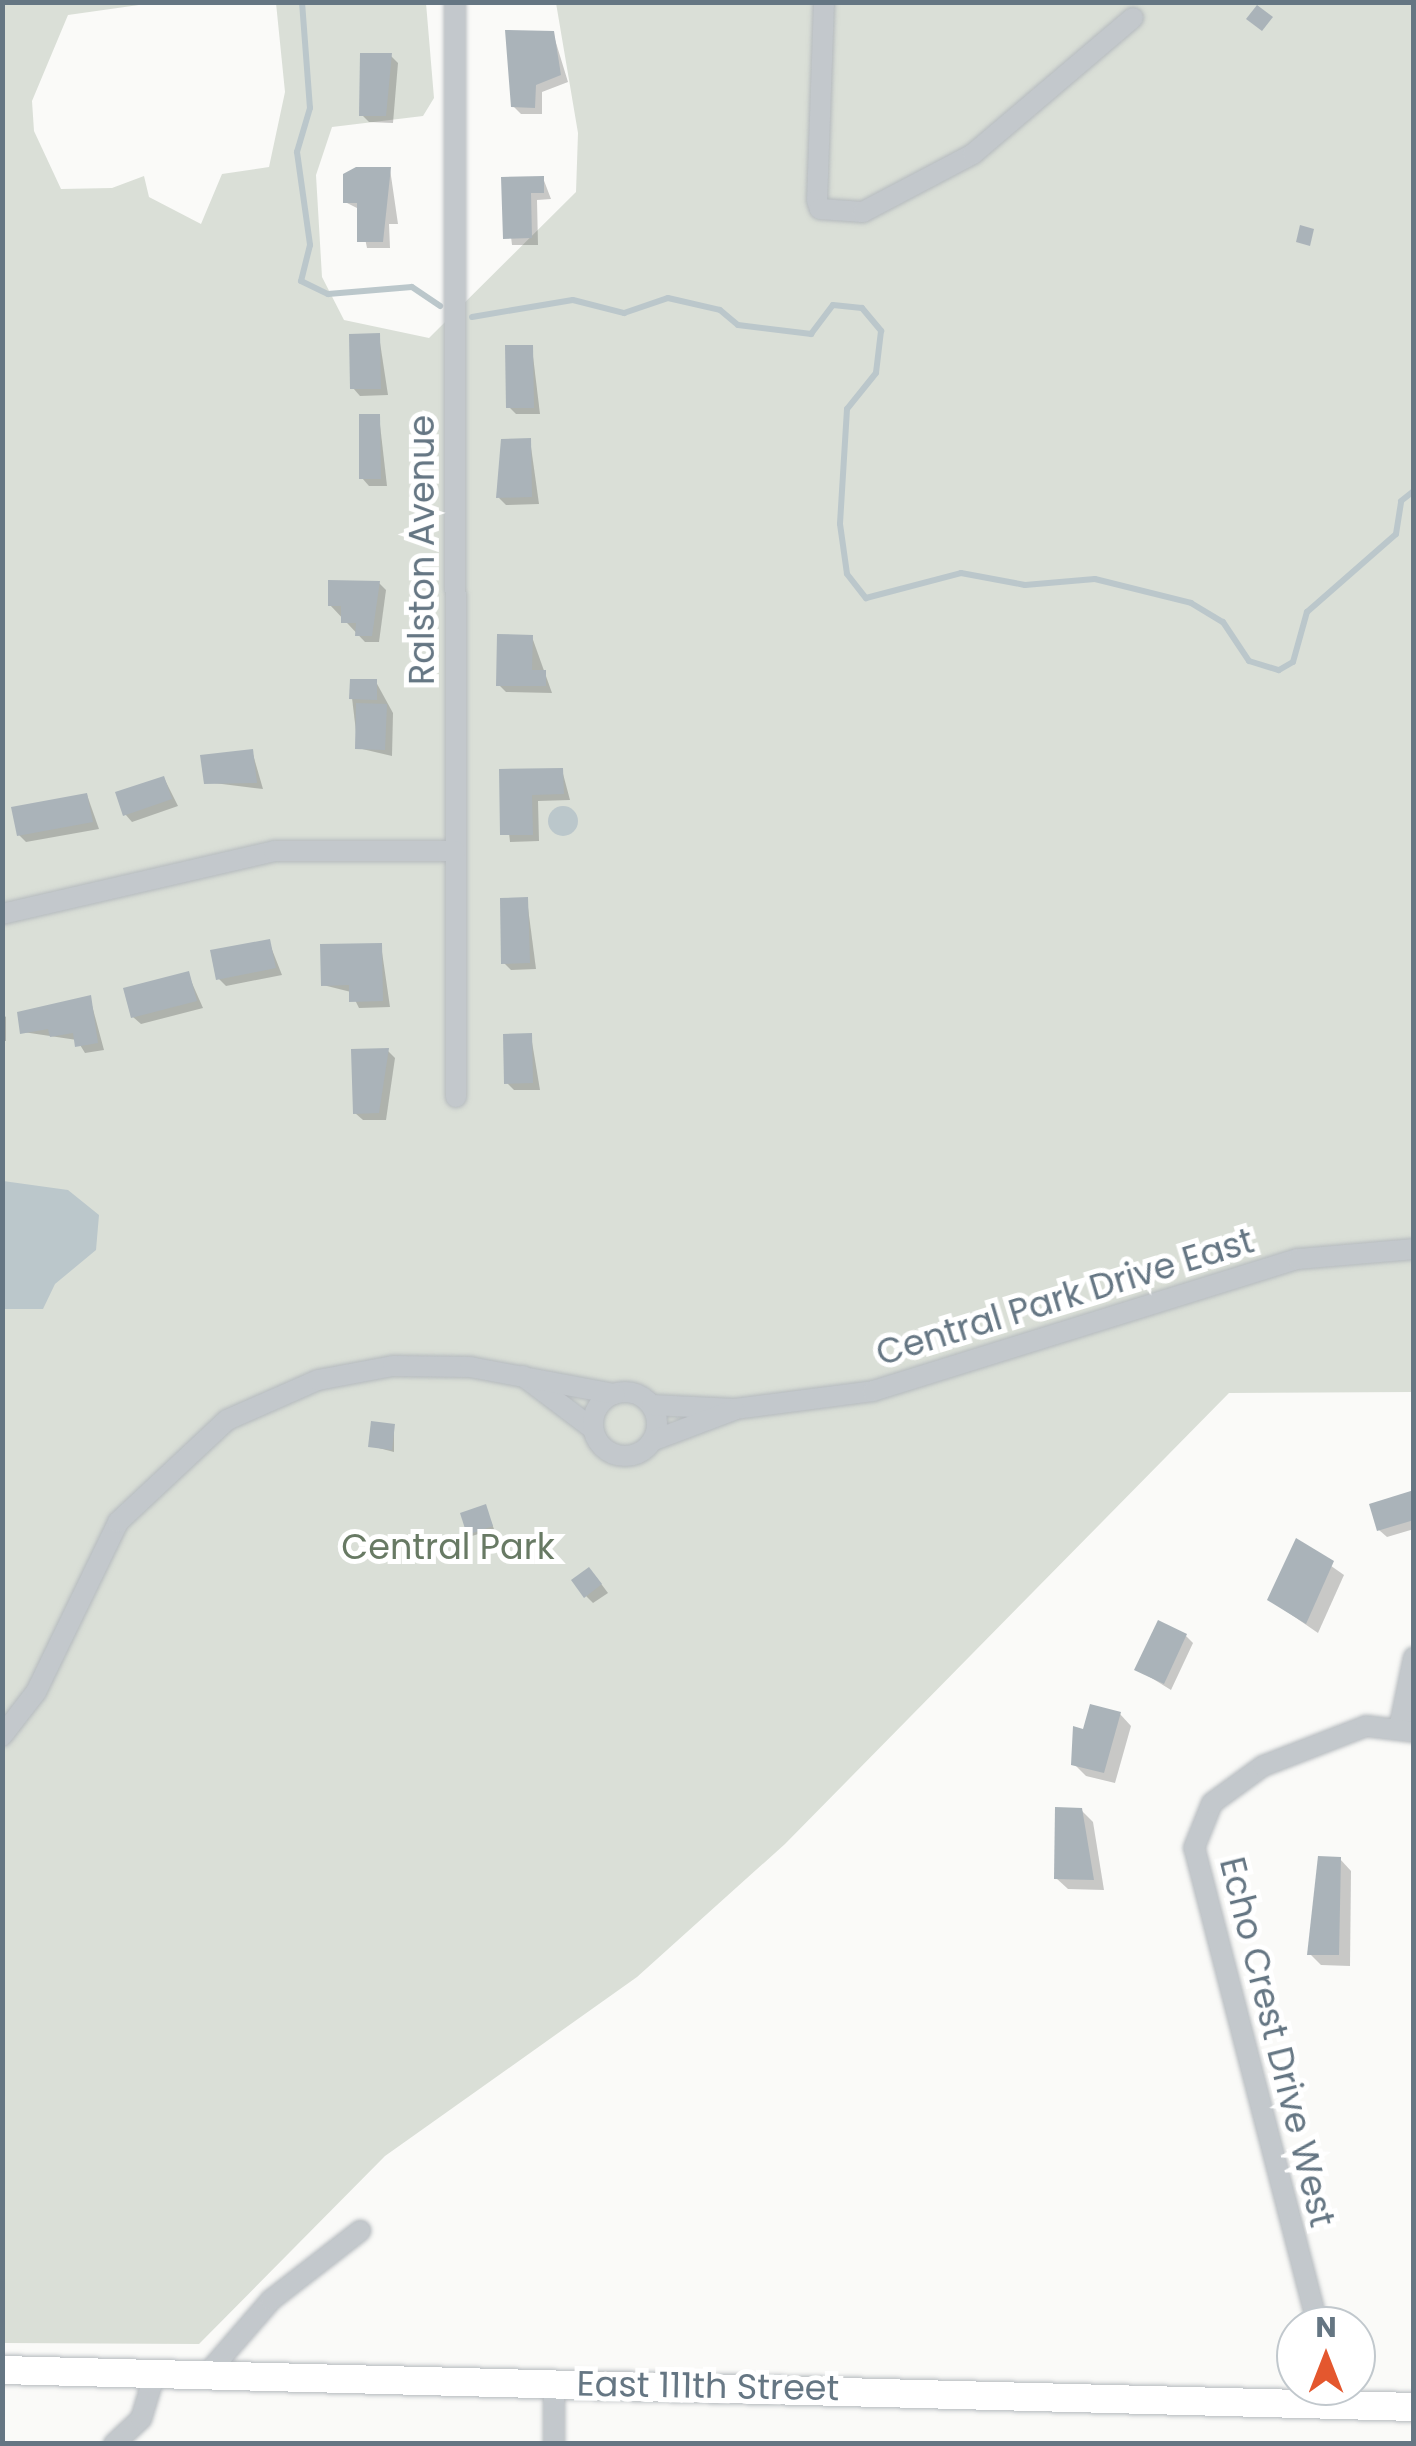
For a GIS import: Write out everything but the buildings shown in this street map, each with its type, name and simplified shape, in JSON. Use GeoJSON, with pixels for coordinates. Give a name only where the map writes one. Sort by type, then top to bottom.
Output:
{"type":"FeatureCollection","features":[{"type":"Feature","properties":{"kind":"main road","name":"East 111th Street"},"geometry":{"type":"LineString","coordinates":[[2,2370],[1276,2394]]}},
{"type":"Feature","properties":{"kind":"main road","name":"East 111th Street"},"geometry":{"type":"LineString","coordinates":[[1376,2401],[1414,2407]]}},
{"type":"Feature","properties":{"kind":"street","name":"Ralston Avenue"},"geometry":{"type":"LineString","coordinates":[[456,2],[456,1097]]}},
{"type":"Feature","properties":{"kind":"street"},"geometry":{"type":"LineString","coordinates":[[824,2],[818,200],[820,209],[863,212],[973,154],[1133,18]]}},
{"type":"Feature","properties":{"kind":"street"},"geometry":{"type":"LineString","coordinates":[[2,914],[274,852],[454,851]]}},
{"type":"Feature","properties":{"kind":"street","name":"Central Park Drive East"},"geometry":{"type":"LineString","coordinates":[[2,1736],[36,1692],[118,1522],[214,1430],[279,1394],[393,1366],[521,1375],[652,1405],[735,1409],[921,1379],[1298,1259],[1414,1249]]}},
{"type":"Feature","properties":{"kind":"street","name":"Central Park Drive East"},"geometry":{"type":"LineString","coordinates":[[521,1375],[594,1429],[614,1454],[735,1409]]}},
{"type":"Feature","properties":{"kind":"street"},"geometry":{"type":"LineString","coordinates":[[594,1429],[596,1411],[614,1394]]}},
{"type":"Feature","properties":{"kind":"street"},"geometry":{"type":"LineString","coordinates":[[652,1405],[652,1442]]}},
{"type":"Feature","properties":{"kind":"street"},"geometry":{"type":"LineString","coordinates":[[1407,1728],[1414,1656]]}},
{"type":"Feature","properties":{"kind":"street","name":"Echo Crest Drive West"},"geometry":{"type":"LineString","coordinates":[[1313,2306],[1194,1848],[1212,1804],[1263,1766],[1366,1726],[1407,1728]]}},
{"type":"Feature","properties":{"kind":"street"},"geometry":{"type":"LineString","coordinates":[[207,2374],[271,2300],[360,2231]]}},
{"type":"Feature","properties":{"kind":"street"},"geometry":{"type":"LineString","coordinates":[[114,2444],[141,2419],[154,2373]]}},
{"type":"Feature","properties":{"kind":"street"},"geometry":{"type":"LineString","coordinates":[[554,2382],[554,2444]]}},
{"type":"Feature","properties":{"kind":"green space","name":"Central Park"},"geometry":{"type":"Polygon","coordinates":[[[3,3],[153,3],[68,15],[32,101],[34,131],[61,189],[112,188],[144,176],[149,197],[201,224],[222,174],[269,167],[285,92],[276,3],[426,3],[434,98],[423,116],[332,127],[316,175],[322,277],[344,320],[429,338],[576,192],[578,133],[556,3],[1413,3],[1413,1392],[1229,1393],[785,1844],[637,1977],[385,2156],[199,2344],[3,2343],[3,3]]]}},
{"type":"Feature","properties":{"kind":"shaded area"},"geometry":{"type":"Polygon","coordinates":[[[563,806],[574,810],[578,821],[574,832],[563,836],[552,832],[548,821],[552,810],[563,806]]]}},
{"type":"Feature","properties":{"kind":"shaded area"},"geometry":{"type":"Polygon","coordinates":[[[3,1181],[68,1190],[99,1215],[96,1250],[55,1284],[43,1309],[3,1309],[3,1181]]]}},
{"type":"Feature","properties":{"kind":"waterway"},"geometry":{"type":"LineString","coordinates":[[302,2],[310,108],[297,152],[310,245],[301,281],[328,294],[412,287],[440,306]]}},
{"type":"Feature","properties":{"kind":"waterway"},"geometry":{"type":"LineString","coordinates":[[472,317],[573,300],[624,313],[668,298],[720,310],[738,325],[811,334],[833,305],[862,308],[881,331],[876,373],[847,409],[840,524],[847,574],[866,598],[961,573],[1025,585],[1095,579],[1191,603],[1223,622],[1249,661],[1279,670],[1293,662],[1307,612],[1396,534],[1401,501],[1414,491]]}}]}
